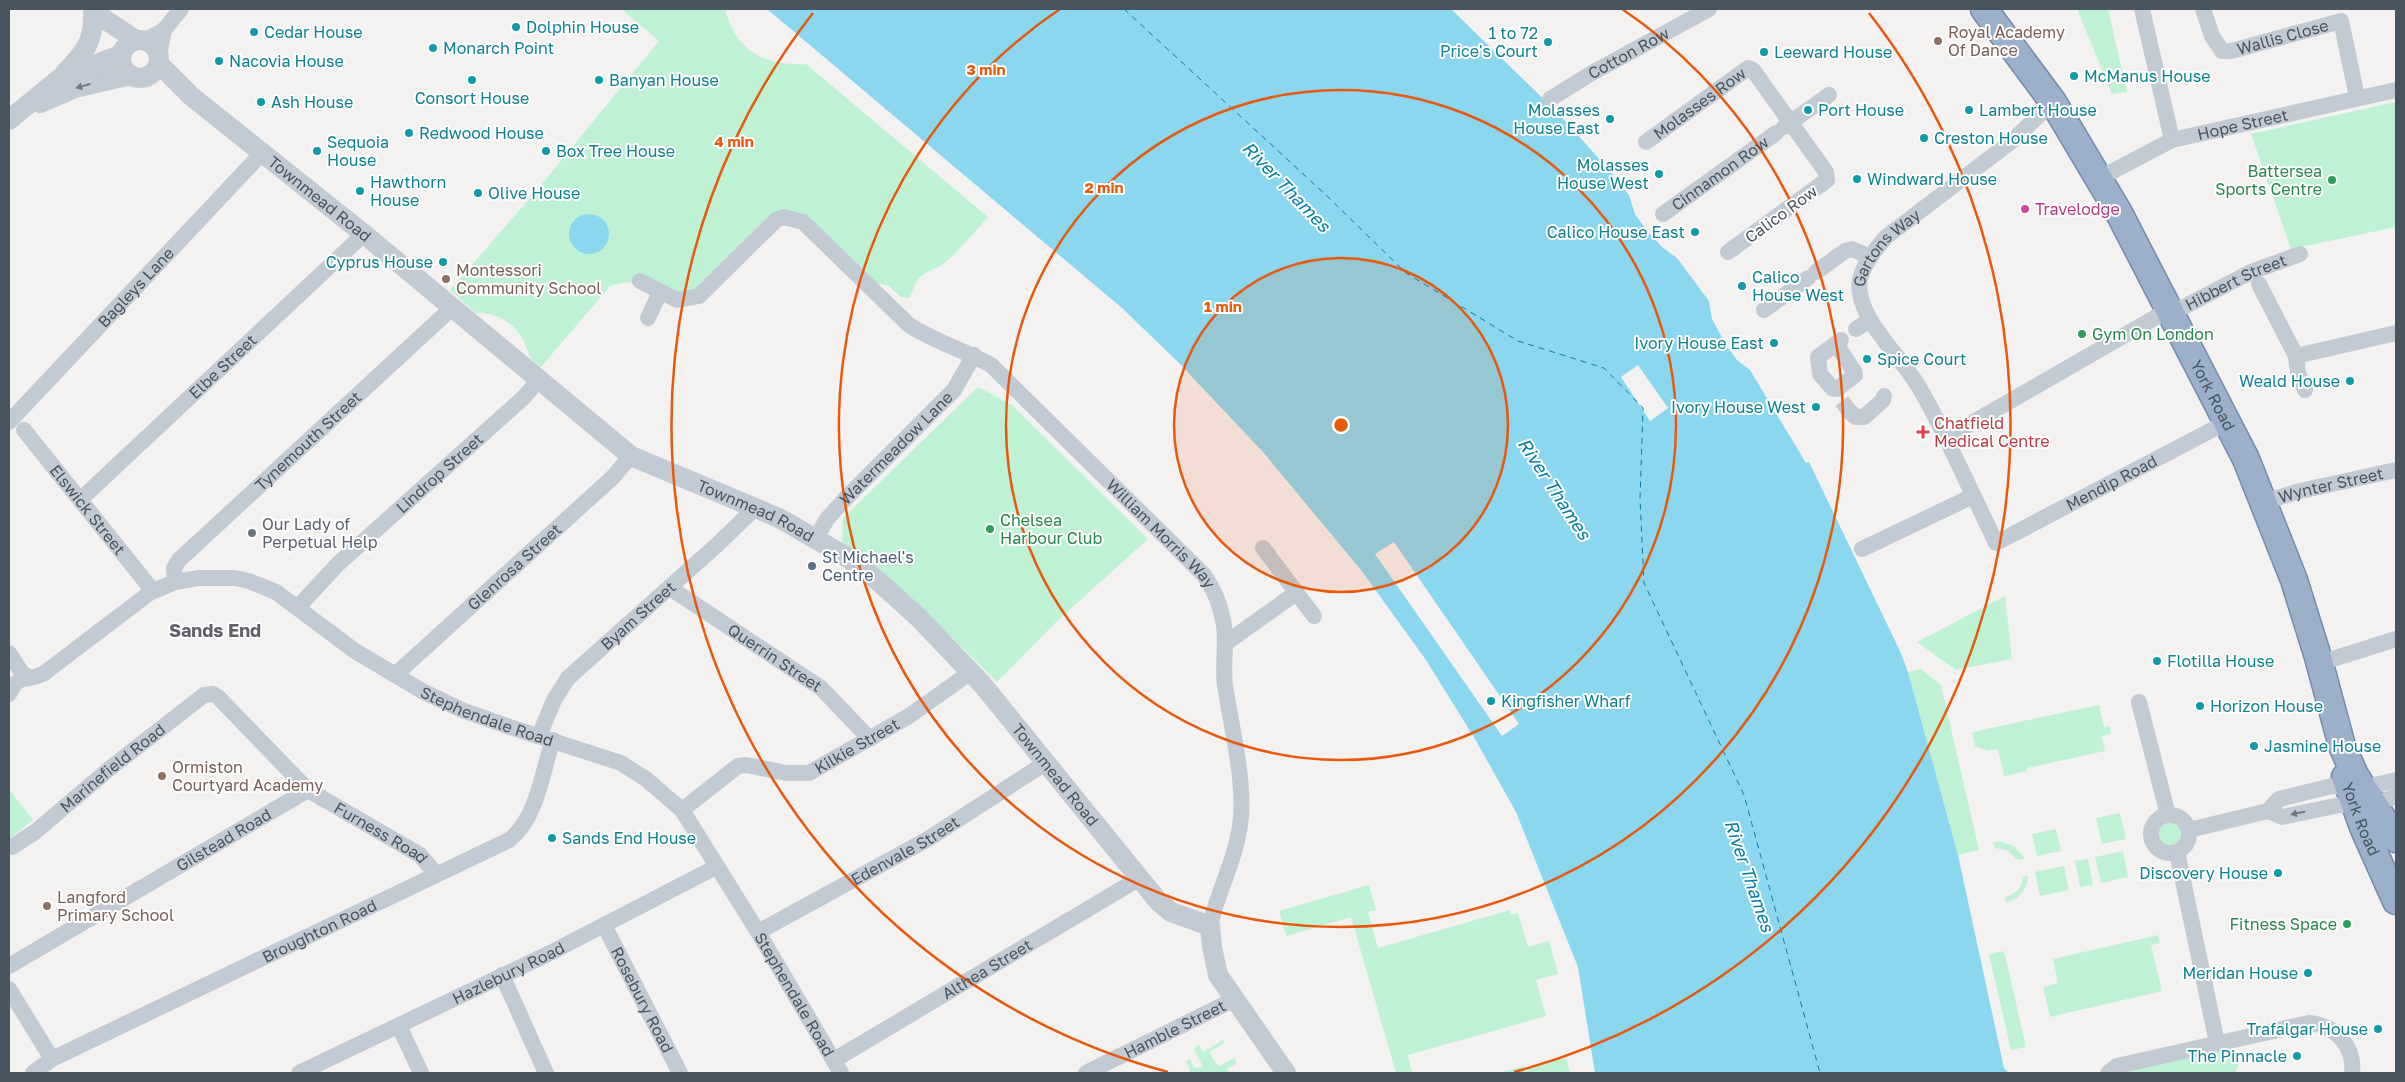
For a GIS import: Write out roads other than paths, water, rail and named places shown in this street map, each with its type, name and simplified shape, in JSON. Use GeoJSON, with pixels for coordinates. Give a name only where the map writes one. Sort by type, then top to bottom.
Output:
{"type":"FeatureCollection","features":[{"type":"Feature","properties":{"kind":"highway","name":"York Road"},"geometry":{"type":"LineString","coordinates":[[1984,9],[2054,102],[2119,213],[2227,422],[2264,502],[2294,580],[2320,663],[2338,732],[2367,796],[2396,901]]}},
{"type":"Feature","properties":{"kind":"highway","name":"York Road"},"geometry":{"type":"LineString","coordinates":[[2367,796],[2396,839]]}},
{"type":"Feature","properties":{"kind":"street"},"geometry":{"type":"LineString","coordinates":[[13,116],[141,57],[182,9]]}},
{"type":"Feature","properties":{"kind":"street","name":"Cotton Row"},"geometry":{"type":"LineString","coordinates":[[1550,99],[1592,73],[1709,9]]}},
{"type":"Feature","properties":{"kind":"street"},"geometry":{"type":"LineString","coordinates":[[2142,9],[2172,140]]}},
{"type":"Feature","properties":{"kind":"street","name":"Wallis Close"},"geometry":{"type":"LineString","coordinates":[[2203,9],[2212,36],[2222,51],[2231,51],[2345,15],[2357,97]]}},
{"type":"Feature","properties":{"kind":"street"},"geometry":{"type":"LineString","coordinates":[[13,116],[59,79],[90,44],[96,12]]}},
{"type":"Feature","properties":{"kind":"street","name":"Townmead Road"},"geometry":{"type":"LineString","coordinates":[[96,12],[141,57],[364,234],[631,456],[754,506],[816,538],[882,585],[919,618],[971,672],[1047,762],[1158,901],[1171,912],[1210,926]]}},
{"type":"Feature","properties":{"kind":"street"},"geometry":{"type":"LineString","coordinates":[[59,79],[141,57]]}},
{"type":"Feature","properties":{"kind":"street","name":"Molasses Row"},"geometry":{"type":"LineString","coordinates":[[1646,142],[1748,68],[1754,70],[1784,127]]}},
{"type":"Feature","properties":{"kind":"street","name":"Hope Street"},"geometry":{"type":"LineString","coordinates":[[2098,179],[2172,140],[2357,97],[2396,90]]}},
{"type":"Feature","properties":{"kind":"street","name":"Cinnamon Row"},"geometry":{"type":"LineString","coordinates":[[1663,214],[1829,94]]}},
{"type":"Feature","properties":{"kind":"street","name":"Gartons Way"},"geometry":{"type":"LineString","coordinates":[[1996,543],[1946,438],[1913,378],[1863,324],[1860,279],[1870,257],[1886,237],[2000,150],[2054,102]]}},
{"type":"Feature","properties":{"kind":"street","name":"Calico Row"},"geometry":{"type":"LineString","coordinates":[[1728,252],[1827,180],[1826,172],[1784,127]]}},
{"type":"Feature","properties":{"kind":"street","name":"Bagleys Lane"},"geometry":{"type":"LineString","coordinates":[[9,422],[263,152]]}},
{"type":"Feature","properties":{"kind":"street","name":"William Morris Way"},"geometry":{"type":"LineString","coordinates":[[640,281],[677,300],[699,296],[776,220],[794,218],[811,228],[909,325],[925,336],[974,355],[991,366],[1045,416],[1204,575],[1220,607],[1226,643],[1225,684],[1239,778],[1241,817],[1230,864],[1216,900],[1210,926]]}},
{"type":"Feature","properties":{"kind":"street","name":"Elbe Street"},"geometry":{"type":"LineString","coordinates":[[81,499],[364,234]]}},
{"type":"Feature","properties":{"kind":"street"},"geometry":{"type":"LineString","coordinates":[[1764,310],[1845,251],[1852,249],[1870,257]]}},
{"type":"Feature","properties":{"kind":"street","name":"Hibbert Street"},"geometry":{"type":"LineString","coordinates":[[1946,438],[2171,311],[2251,272],[2300,254]]}},
{"type":"Feature","properties":{"kind":"street"},"geometry":{"type":"LineString","coordinates":[[2259,284],[2296,356],[2298,373],[2305,390]]}},
{"type":"Feature","properties":{"kind":"street"},"geometry":{"type":"LineString","coordinates":[[648,318],[660,292]]}},
{"type":"Feature","properties":{"kind":"street","name":"Tynemouth Street"},"geometry":{"type":"LineString","coordinates":[[176,582],[174,568],[179,560],[452,307]]}},
{"type":"Feature","properties":{"kind":"street"},"geometry":{"type":"LineString","coordinates":[[2296,356],[2396,333]]}},
{"type":"Feature","properties":{"kind":"street"},"geometry":{"type":"LineString","coordinates":[[1842,401],[1837,389],[1846,384],[1855,375],[1839,342],[1818,357],[1820,374],[1842,401],[1856,417],[1864,417],[1883,400],[1884,396]]}},
{"type":"Feature","properties":{"kind":"street","name":"Watermeadow Lane"},"geometry":{"type":"LineString","coordinates":[[816,538],[827,519],[838,506],[954,390],[974,355]]}},
{"type":"Feature","properties":{"kind":"street","name":"Lindrop Street"},"geometry":{"type":"LineString","coordinates":[[298,607],[338,564],[523,398],[539,380]]}},
{"type":"Feature","properties":{"kind":"street","name":"Mendip Road"},"geometry":{"type":"LineString","coordinates":[[1996,543],[2227,422]]}},
{"type":"Feature","properties":{"kind":"street","name":"Elswick Street"},"geometry":{"type":"LineString","coordinates":[[24,430],[150,586],[151,592]]}},
{"type":"Feature","properties":{"kind":"street","name":"Glenrosa Street"},"geometry":{"type":"LineString","coordinates":[[395,675],[612,478],[631,456]]}},
{"type":"Feature","properties":{"kind":"street","name":"Wynter Street"},"geometry":{"type":"LineString","coordinates":[[2264,502],[2300,491],[2396,470]]}},
{"type":"Feature","properties":{"kind":"street"},"geometry":{"type":"LineString","coordinates":[[1862,549],[1973,496]]}},
{"type":"Feature","properties":{"kind":"street","name":"Byam Street"},"geometry":{"type":"LineString","coordinates":[[546,738],[554,700],[568,678],[670,588],[743,520],[754,506]]}},
{"type":"Feature","properties":{"kind":"street"},"geometry":{"type":"LineString","coordinates":[[1263,548],[1314,616]]}},
{"type":"Feature","properties":{"kind":"street","name":"Stephendale Road"},"geometry":{"type":"LineString","coordinates":[[9,694],[15,682],[21,678],[30,678],[43,674],[151,592],[176,582],[199,578],[236,578],[249,580],[276,592],[355,651],[395,675],[462,710],[621,763],[646,779],[682,810],[758,932],[790,990],[837,1067]]}},
{"type":"Feature","properties":{"kind":"street","name":"Querrin Street"},"geometry":{"type":"LineString","coordinates":[[670,588],[822,688],[870,739]]}},
{"type":"Feature","properties":{"kind":"street"},"geometry":{"type":"LineString","coordinates":[[1226,643],[1296,593]]}},
{"type":"Feature","properties":{"kind":"street"},"geometry":{"type":"LineString","coordinates":[[2320,663],[2396,638]]}},
{"type":"Feature","properties":{"kind":"street"},"geometry":{"type":"LineString","coordinates":[[9,654],[22,672],[30,678]]}},
{"type":"Feature","properties":{"kind":"street","name":"Kilkie Street"},"geometry":{"type":"LineString","coordinates":[[682,810],[738,766],[747,764],[786,773],[809,772],[910,716],[971,672]]}},
{"type":"Feature","properties":{"kind":"street","name":"Furness Road"},"geometry":{"type":"LineString","coordinates":[[213,694],[308,790],[420,855],[436,874]]}},
{"type":"Feature","properties":{"kind":"street","name":"Marinefield Road"},"geometry":{"type":"LineString","coordinates":[[12,847],[35,832],[109,770],[204,695],[213,694]]}},
{"type":"Feature","properties":{"kind":"street"},"geometry":{"type":"LineString","coordinates":[[2139,702],[2168,815]]}},
{"type":"Feature","properties":{"kind":"street","name":"Broughton Road"},"geometry":{"type":"LineString","coordinates":[[33,1073],[52,1058],[509,840],[517,834],[530,812],[546,738]]}},
{"type":"Feature","properties":{"kind":"street","name":"Edenvale Street"},"geometry":{"type":"LineString","coordinates":[[758,932],[928,839],[1047,762]]}},
{"type":"Feature","properties":{"kind":"street"},"geometry":{"type":"LineString","coordinates":[[2189,830],[2268,811],[2279,799],[2332,786],[2367,796],[2396,780]]}},
{"type":"Feature","properties":{"kind":"street","name":"Gilstead Road"},"geometry":{"type":"LineString","coordinates":[[9,966],[308,790]]}},
{"type":"Feature","properties":{"kind":"street"},"geometry":{"type":"LineString","coordinates":[[2168,815],[2179,817],[2189,830],[2186,846],[2178,852],[2161,852],[2151,838],[2153,826],[2157,820],[2168,815]]}},
{"type":"Feature","properties":{"kind":"street"},"geometry":{"type":"LineString","coordinates":[[2178,852],[2217,1043]]}},
{"type":"Feature","properties":{"kind":"street","name":"Hazlebury Road"},"geometry":{"type":"LineString","coordinates":[[300,1073],[502,976],[716,867]]}},
{"type":"Feature","properties":{"kind":"street","name":"Althea Street"},"geometry":{"type":"LineString","coordinates":[[837,1067],[1140,878]]}},
{"type":"Feature","properties":{"kind":"street","name":"Rosebury Road"},"geometry":{"type":"LineString","coordinates":[[604,925],[680,1073]]}},
{"type":"Feature","properties":{"kind":"street"},"geometry":{"type":"LineString","coordinates":[[1210,926],[1218,975],[1286,1073]]}},
{"type":"Feature","properties":{"kind":"street"},"geometry":{"type":"LineString","coordinates":[[502,976],[546,1073]]}},
{"type":"Feature","properties":{"kind":"street"},"geometry":{"type":"LineString","coordinates":[[9,989],[52,1058]]}},
{"type":"Feature","properties":{"kind":"street","name":"Hamble Street"},"geometry":{"type":"LineString","coordinates":[[1086,1073],[1235,1000]]}},
{"type":"Feature","properties":{"kind":"street"},"geometry":{"type":"LineString","coordinates":[[2108,1073],[2117,1066],[2308,1023],[2331,1029],[2343,1039],[2351,1056],[2352,1073]]}},
{"type":"Feature","properties":{"kind":"street"},"geometry":{"type":"LineString","coordinates":[[399,1026],[421,1073]]}},
{"type":"Feature","properties":{"kind":"water","name":"River Thames"},"geometry":{"type":"Polygon","coordinates":[[[767,9],[1451,9],[1558,113],[1629,195],[1635,214],[1647,231],[1662,247],[1677,258],[1709,301],[1712,319],[1726,345],[1737,360],[1750,370],[1806,463],[1809,462],[1900,651],[1908,672],[1958,855],[2004,1068],[2009,1073],[1595,1073],[1578,967],[1516,812],[1475,739],[1426,660],[1361,570],[1263,452],[1178,362],[1122,308],[767,9]]]}},
{"type":"Feature","properties":{"kind":"water"},"geometry":{"type":"Polygon","coordinates":[[[593,214],[600,217],[606,223],[609,234],[608,242],[600,251],[593,254],[585,254],[578,251],[570,242],[569,230],[572,223],[581,215],[593,214]]]}},
{"type":"Feature","properties":{"kind":"tunnel"},"geometry":{"type":"LineString","coordinates":[[1842,401],[1850,412]]}},
{"type":"Feature","properties":{"kind":"place","name":"Dolphin House"},"geometry":{"type":"Point","coordinates":[516,27]}},
{"type":"Feature","properties":{"kind":"place","name":"Cedar House"},"geometry":{"type":"Point","coordinates":[254,32]}},
{"type":"Feature","properties":{"kind":"place","name":"Royal Academy Of Dance"},"geometry":{"type":"Point","coordinates":[1938,41]}},
{"type":"Feature","properties":{"kind":"place","name":"1 to 72 Price's Court"},"geometry":{"type":"Point","coordinates":[1548,42]}},
{"type":"Feature","properties":{"kind":"place","name":"Monarch Point"},"geometry":{"type":"Point","coordinates":[433,48]}},
{"type":"Feature","properties":{"kind":"place","name":"Leeward House"},"geometry":{"type":"Point","coordinates":[1764,52]}},
{"type":"Feature","properties":{"kind":"place","name":"Nacovia House"},"geometry":{"type":"Point","coordinates":[219,61]}},
{"type":"Feature","properties":{"kind":"place","name":"McManus House"},"geometry":{"type":"Point","coordinates":[2074,76]}},
{"type":"Feature","properties":{"kind":"place","name":"Consort House"},"geometry":{"type":"Point","coordinates":[472,80]}},
{"type":"Feature","properties":{"kind":"place","name":"Banyan House"},"geometry":{"type":"Point","coordinates":[599,80]}},
{"type":"Feature","properties":{"kind":"place","name":"Ash House"},"geometry":{"type":"Point","coordinates":[261,102]}},
{"type":"Feature","properties":{"kind":"place","name":"Port House"},"geometry":{"type":"Point","coordinates":[1808,110]}},
{"type":"Feature","properties":{"kind":"place","name":"Lambert House"},"geometry":{"type":"Point","coordinates":[1969,110]}},
{"type":"Feature","properties":{"kind":"place","name":"Molasses House East"},"geometry":{"type":"Point","coordinates":[1610,119]}},
{"type":"Feature","properties":{"kind":"place","name":"Redwood House"},"geometry":{"type":"Point","coordinates":[409,133]}},
{"type":"Feature","properties":{"kind":"place","name":"Creston House"},"geometry":{"type":"Point","coordinates":[1924,138]}},
{"type":"Feature","properties":{"kind":"place","name":"Sequoia House"},"geometry":{"type":"Point","coordinates":[317,151]}},
{"type":"Feature","properties":{"kind":"place","name":"Box Tree House"},"geometry":{"type":"Point","coordinates":[546,151]}},
{"type":"Feature","properties":{"kind":"place","name":"Molasses House West"},"geometry":{"type":"Point","coordinates":[1659,174]}},
{"type":"Feature","properties":{"kind":"place","name":"Windward House"},"geometry":{"type":"Point","coordinates":[1857,179]}},
{"type":"Feature","properties":{"kind":"place","name":"Battersea Sports Centre"},"geometry":{"type":"Point","coordinates":[2332,180]}},
{"type":"Feature","properties":{"kind":"place","name":"Hawthorn House"},"geometry":{"type":"Point","coordinates":[360,191]}},
{"type":"Feature","properties":{"kind":"place","name":"Olive House"},"geometry":{"type":"Point","coordinates":[478,193]}},
{"type":"Feature","properties":{"kind":"place","name":"Travelodge"},"geometry":{"type":"Point","coordinates":[2025,209]}},
{"type":"Feature","properties":{"kind":"place","name":"Calico House East"},"geometry":{"type":"Point","coordinates":[1695,232]}},
{"type":"Feature","properties":{"kind":"place","name":"Cyprus House"},"geometry":{"type":"Point","coordinates":[443,262]}},
{"type":"Feature","properties":{"kind":"place","name":"Montessori Community School"},"geometry":{"type":"Point","coordinates":[446,279]}},
{"type":"Feature","properties":{"kind":"place","name":"Calico House West"},"geometry":{"type":"Point","coordinates":[1742,286]}},
{"type":"Feature","properties":{"kind":"place","name":"Gym On London"},"geometry":{"type":"Point","coordinates":[2082,334]}},
{"type":"Feature","properties":{"kind":"place","name":"Ivory House East"},"geometry":{"type":"Point","coordinates":[1774,343]}},
{"type":"Feature","properties":{"kind":"place","name":"Spice Court"},"geometry":{"type":"Point","coordinates":[1867,359]}},
{"type":"Feature","properties":{"kind":"place","name":"Weald House"},"geometry":{"type":"Point","coordinates":[2350,381]}},
{"type":"Feature","properties":{"kind":"place","name":"Ivory House West"},"geometry":{"type":"Point","coordinates":[1816,407]}},
{"type":"Feature","properties":{"kind":"place","name":"Chatfield Medical Centre"},"geometry":{"type":"Point","coordinates":[1923,432]}},
{"type":"Feature","properties":{"kind":"place","name":"Chelsea Harbour Club"},"geometry":{"type":"Point","coordinates":[990,529]}},
{"type":"Feature","properties":{"kind":"place","name":"Our Lady of Perpetual Help"},"geometry":{"type":"Point","coordinates":[252,533]}},
{"type":"Feature","properties":{"kind":"place","name":"St Michael's Centre"},"geometry":{"type":"Point","coordinates":[812,566]}},
{"type":"Feature","properties":{"kind":"place","name":"Flotilla House"},"geometry":{"type":"Point","coordinates":[2157,661]}},
{"type":"Feature","properties":{"kind":"place","name":"Kingfisher Wharf"},"geometry":{"type":"Point","coordinates":[1491,701]}},
{"type":"Feature","properties":{"kind":"place","name":"Horizon House"},"geometry":{"type":"Point","coordinates":[2200,706]}},
{"type":"Feature","properties":{"kind":"place","name":"Jasmine House"},"geometry":{"type":"Point","coordinates":[2254,746]}},
{"type":"Feature","properties":{"kind":"place","name":"Ormiston Courtyard Academy"},"geometry":{"type":"Point","coordinates":[162,776]}},
{"type":"Feature","properties":{"kind":"place","name":"Sands End House"},"geometry":{"type":"Point","coordinates":[552,838]}},
{"type":"Feature","properties":{"kind":"place","name":"Discovery House"},"geometry":{"type":"Point","coordinates":[2278,873]}},
{"type":"Feature","properties":{"kind":"place","name":"Langford Primary School"},"geometry":{"type":"Point","coordinates":[47,906]}},
{"type":"Feature","properties":{"kind":"place","name":"Fitness Space"},"geometry":{"type":"Point","coordinates":[2347,924]}},
{"type":"Feature","properties":{"kind":"place","name":"Meridan House"},"geometry":{"type":"Point","coordinates":[2308,973]}},
{"type":"Feature","properties":{"kind":"place","name":"Trafalgar House"},"geometry":{"type":"Point","coordinates":[2378,1029]}},
{"type":"Feature","properties":{"kind":"place","name":"The Pinnacle"},"geometry":{"type":"Point","coordinates":[2297,1056]}},
{"type":"Feature","properties":{"kind":"district","name":"Sands End"},"geometry":{"type":"Point","coordinates":[215,631]}}]}
